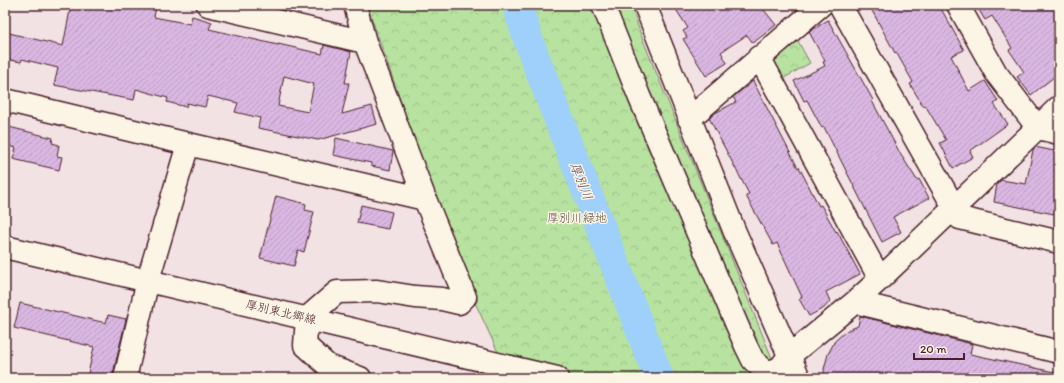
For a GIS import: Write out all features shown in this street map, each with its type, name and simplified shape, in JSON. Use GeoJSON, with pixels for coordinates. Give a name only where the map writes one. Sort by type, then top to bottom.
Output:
{"type":"FeatureCollection","features":[{"type":"Feature","properties":{"kind":"street"},"geometry":{"type":"LineString","coordinates":[[208,5],[365,42]]}},
{"type":"Feature","properties":{"kind":"street"},"geometry":{"type":"LineString","coordinates":[[355,5],[365,42],[425,199],[465,297],[458,303],[442,299],[415,298],[378,291],[337,292],[307,318],[305,345],[328,366],[360,378]]}},
{"type":"Feature","properties":{"kind":"street"},"geometry":{"type":"LineString","coordinates":[[603,5],[642,103],[746,346],[753,360],[764,370],[770,372],[780,368],[789,356],[855,302],[1059,107]]}},
{"type":"Feature","properties":{"kind":"street"},"geometry":{"type":"LineString","coordinates":[[645,5],[734,230],[799,378]]}},
{"type":"Feature","properties":{"kind":"street"},"geometry":{"type":"LineString","coordinates":[[689,119],[821,5]]}},
{"type":"Feature","properties":{"kind":"street"},"geometry":{"type":"LineString","coordinates":[[840,5],[960,218],[1059,242]]}},
{"type":"Feature","properties":{"kind":"street"},"geometry":{"type":"LineString","coordinates":[[958,5],[996,73],[1038,128],[1059,133]]}},
{"type":"Feature","properties":{"kind":"street"},"geometry":{"type":"LineString","coordinates":[[759,57],[880,279]]}},
{"type":"Feature","properties":{"kind":"street"},"geometry":{"type":"LineString","coordinates":[[5,100],[425,199]]}},
{"type":"Feature","properties":{"kind":"street"},"geometry":{"type":"LineString","coordinates":[[125,378],[148,280],[188,144]]}},
{"type":"Feature","properties":{"kind":"street","name":"厚別東北郷線"},"geometry":{"type":"LineString","coordinates":[[5,247],[549,376]]}},
{"type":"Feature","properties":{"kind":"street"},"geometry":{"type":"LineString","coordinates":[[855,302],[1059,352]]}},
{"type":"Feature","properties":{"kind":"green space","name":"厚別川緑地"},"geometry":{"type":"Polygon","coordinates":[[[367,5],[631,5],[641,35],[780,378],[510,378],[459,268],[367,5]]]}},
{"type":"Feature","properties":{"kind":"green space"},"geometry":{"type":"Polygon","coordinates":[[[794,34],[810,63],[779,81],[768,62],[794,34]]]}},
{"type":"Feature","properties":{"kind":"building"},"geometry":{"type":"Polygon","coordinates":[[[71,5],[148,5],[156,7],[154,17],[190,24],[192,16],[212,22],[209,29],[322,54],[324,45],[351,52],[345,83],[349,83],[342,114],[372,106],[377,124],[318,140],[258,128],[260,118],[235,112],[238,103],[208,96],[205,107],[187,103],[186,107],[167,102],[168,98],[136,89],[134,100],[54,85],[58,68],[22,59],[21,62],[5,59],[5,32],[63,46],[71,5]],[[284,76],[278,106],[308,112],[314,84],[284,76]]]}},
{"type":"Feature","properties":{"kind":"building"},"geometry":{"type":"Polygon","coordinates":[[[673,5],[760,5],[776,25],[753,43],[747,35],[721,52],[727,63],[706,76],[683,39],[687,37],[683,31],[688,28],[673,5]]]}},
{"type":"Feature","properties":{"kind":"building"},"geometry":{"type":"Polygon","coordinates":[[[869,5],[939,5],[964,50],[951,56],[969,91],[985,81],[998,101],[994,104],[1008,124],[970,151],[973,157],[953,168],[940,143],[946,140],[925,105],[923,106],[910,84],[913,82],[896,52],[895,53],[869,5]]]}},
{"type":"Feature","properties":{"kind":"building"},"geometry":{"type":"Polygon","coordinates":[[[976,5],[1059,5],[1059,73],[1031,95],[1017,77],[1024,72],[1009,50],[1012,48],[992,16],[985,20],[976,5]]]}},
{"type":"Feature","properties":{"kind":"building"},"geometry":{"type":"Polygon","coordinates":[[[828,20],[873,100],[872,101],[901,155],[917,180],[919,179],[929,198],[893,217],[901,232],[882,242],[824,127],[822,128],[807,100],[804,101],[794,81],[825,66],[823,62],[825,61],[809,32],[828,20]]]}},
{"type":"Feature","properties":{"kind":"building"},"geometry":{"type":"Polygon","coordinates":[[[753,81],[819,206],[821,205],[836,232],[837,231],[860,274],[826,292],[830,301],[824,308],[809,316],[799,299],[802,297],[777,243],[773,245],[746,196],[749,194],[709,118],[715,113],[736,102],[733,97],[753,81]]]}},
{"type":"Feature","properties":{"kind":"building"},"geometry":{"type":"Polygon","coordinates":[[[5,126],[53,138],[52,143],[59,145],[57,156],[62,157],[59,170],[13,159],[16,148],[5,145],[5,126]]]}},
{"type":"Feature","properties":{"kind":"building"},"geometry":{"type":"Polygon","coordinates":[[[336,138],[393,151],[390,170],[371,166],[371,163],[333,155],[336,138]]]}},
{"type":"Feature","properties":{"kind":"building"},"geometry":{"type":"Polygon","coordinates":[[[1035,147],[1059,152],[1059,215],[994,202],[997,184],[1001,180],[1026,184],[1033,150],[1035,147]]]}},
{"type":"Feature","properties":{"kind":"building"},"geometry":{"type":"Polygon","coordinates":[[[276,196],[306,204],[305,210],[314,212],[304,252],[298,250],[294,266],[260,258],[276,196]]]}},
{"type":"Feature","properties":{"kind":"building"},"geometry":{"type":"Polygon","coordinates":[[[361,205],[392,212],[388,229],[357,223],[361,205]]]}},
{"type":"Feature","properties":{"kind":"building"},"geometry":{"type":"Polygon","coordinates":[[[20,303],[106,323],[108,315],[126,319],[112,378],[87,378],[94,347],[14,328],[20,303]]]}},
{"type":"Feature","properties":{"kind":"building"},"geometry":{"type":"Polygon","coordinates":[[[860,316],[972,344],[970,354],[1054,372],[1053,378],[825,378],[824,369],[828,354],[835,341],[846,331],[858,326],[860,316]]]}},
{"type":"Feature","properties":{"kind":"waterway","name":"厚別川"},"geometry":{"type":"LineString","coordinates":[[517,5],[530,45],[659,378]]}}]}
